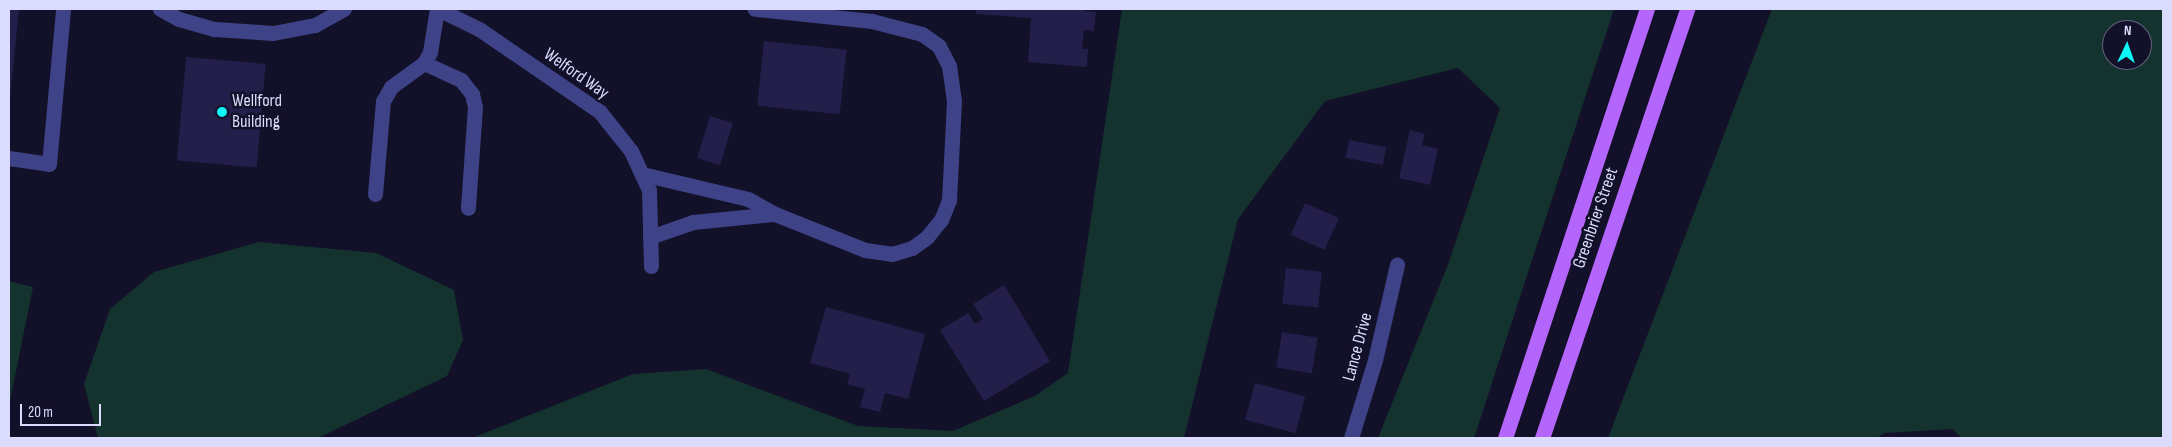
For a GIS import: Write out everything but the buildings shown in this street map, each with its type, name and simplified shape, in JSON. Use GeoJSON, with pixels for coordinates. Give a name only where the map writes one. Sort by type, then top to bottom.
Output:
{"type":"FeatureCollection","features":[{"type":"Feature","properties":{"kind":"main road","name":"Greenbrier Street"},"geometry":{"type":"LineString","coordinates":[[1505,438],[1647,9]]}},
{"type":"Feature","properties":{"kind":"main road","name":"Greenbrier Street"},"geometry":{"type":"LineString","coordinates":[[1542,438],[1686,9]]}},
{"type":"Feature","properties":{"kind":"street"},"geometry":{"type":"LineString","coordinates":[[9,158],[48,164],[63,9]]}},
{"type":"Feature","properties":{"kind":"street"},"geometry":{"type":"LineString","coordinates":[[160,9],[179,19],[215,29],[273,33],[316,25],[344,9]]}},
{"type":"Feature","properties":{"kind":"street"},"geometry":{"type":"LineString","coordinates":[[375,194],[383,101],[391,87],[424,63],[430,52],[438,9]]}},
{"type":"Feature","properties":{"kind":"street","name":"Welford Way"},"geometry":{"type":"LineString","coordinates":[[438,9],[479,29],[600,112],[631,151],[649,190],[651,266]]}},
{"type":"Feature","properties":{"kind":"street"},"geometry":{"type":"LineString","coordinates":[[642,174],[748,199],[775,214],[865,250],[892,254],[912,248],[927,237],[941,220],[949,200],[954,101],[949,66],[939,46],[922,34],[872,22],[755,9]]}},
{"type":"Feature","properties":{"kind":"street"},"geometry":{"type":"LineString","coordinates":[[424,63],[460,80],[472,94],[475,107],[468,208]]}},
{"type":"Feature","properties":{"kind":"street"},"geometry":{"type":"LineString","coordinates":[[650,237],[693,222],[775,214]]}},
{"type":"Feature","properties":{"kind":"street","name":"Lance Drive"},"geometry":{"type":"LineString","coordinates":[[1351,438],[1376,360],[1398,265]]}},
{"type":"Feature","properties":{"kind":"green space"},"geometry":{"type":"Polygon","coordinates":[[[1122,9],[1614,9],[1474,438],[1378,438],[1449,262],[1500,108],[1458,68],[1325,101],[1238,219],[1184,438],[472,438],[633,374],[706,369],[858,426],[953,431],[1035,396],[1068,373],[1122,9]]]}},
{"type":"Feature","properties":{"kind":"green space"},"geometry":{"type":"Polygon","coordinates":[[[1772,9],[2163,9],[2163,438],[1962,438],[1952,429],[1884,433],[1877,438],[1608,438],[1772,9]]]}},
{"type":"Feature","properties":{"kind":"green space"},"geometry":{"type":"Polygon","coordinates":[[[259,242],[376,253],[454,290],[463,340],[447,376],[318,438],[98,438],[84,384],[110,309],[154,272],[259,242]]]}},
{"type":"Feature","properties":{"kind":"green space"},"geometry":{"type":"Polygon","coordinates":[[[9,281],[33,287],[9,406],[9,281]]]}},
{"type":"Feature","properties":{"kind":"place","name":"Wellford Building"},"geometry":{"type":"Point","coordinates":[222,112]}}]}
